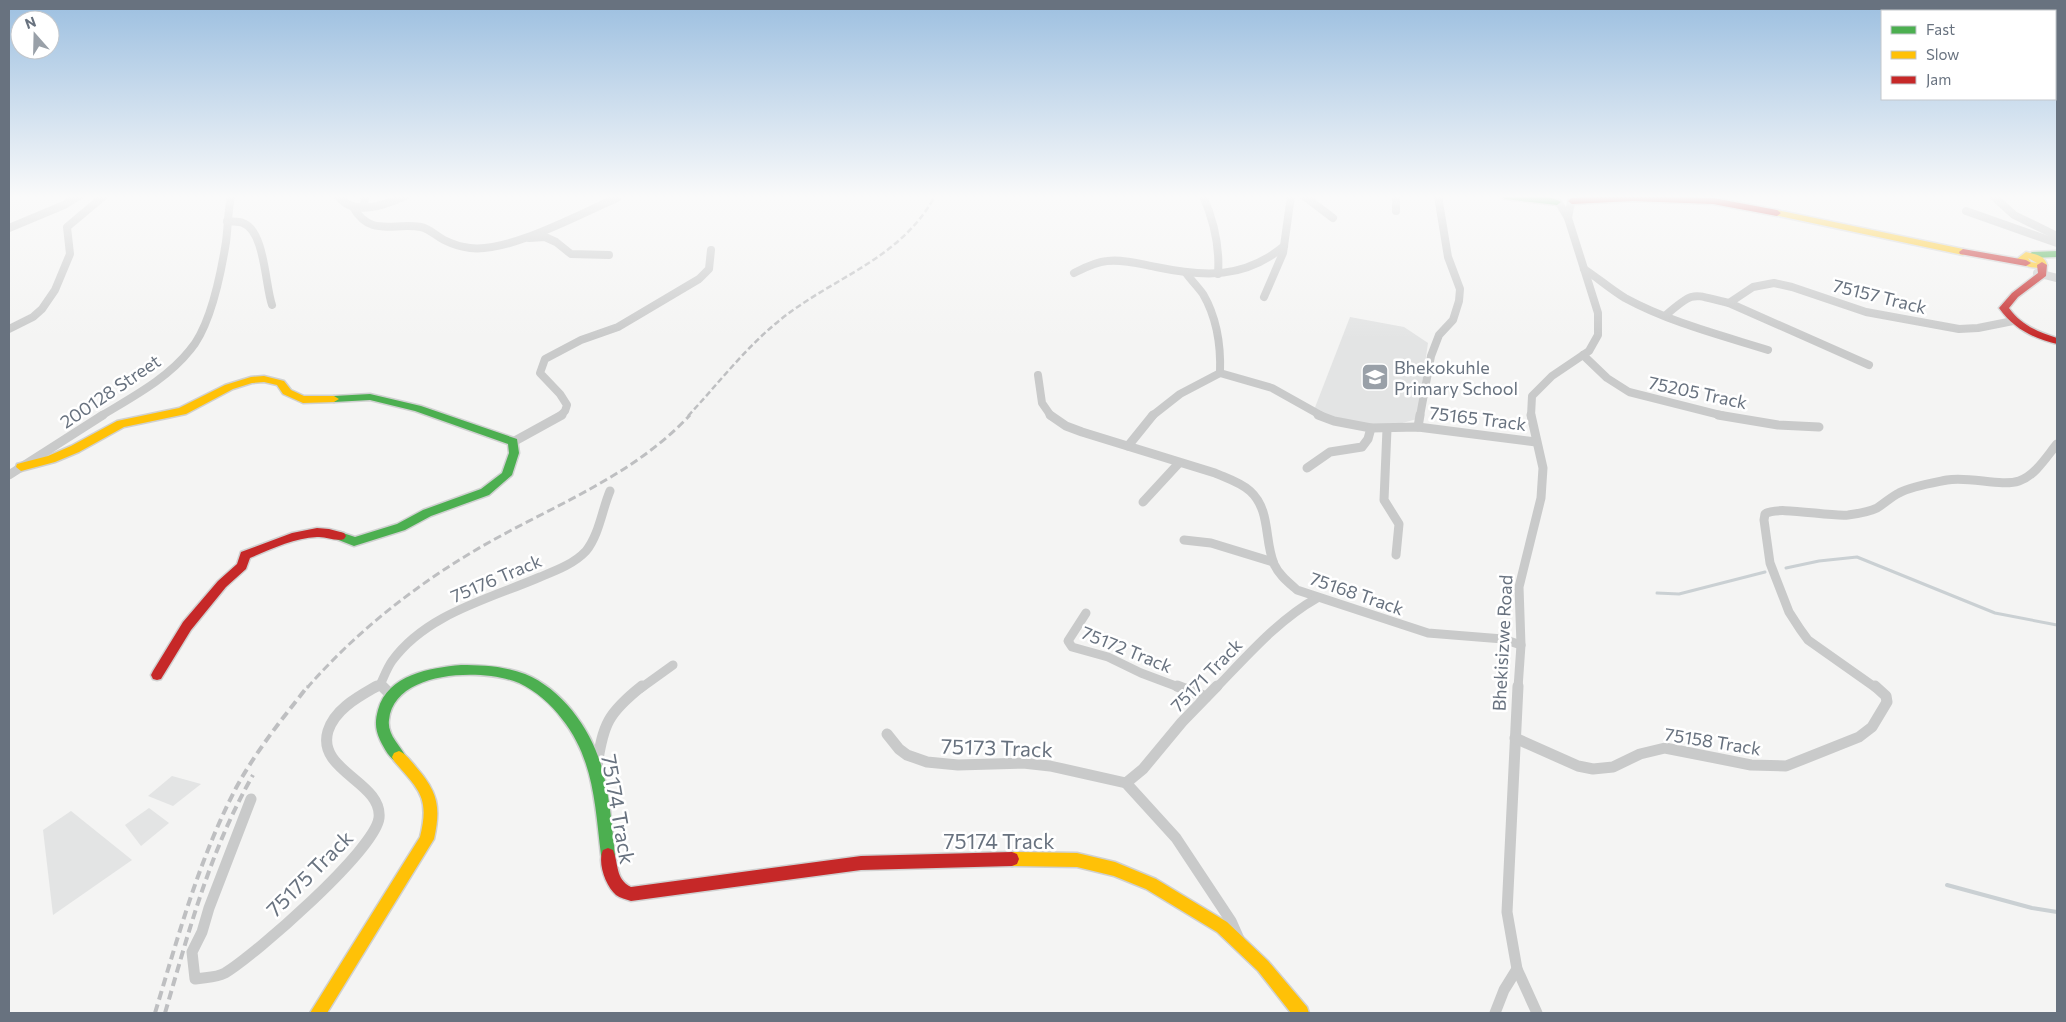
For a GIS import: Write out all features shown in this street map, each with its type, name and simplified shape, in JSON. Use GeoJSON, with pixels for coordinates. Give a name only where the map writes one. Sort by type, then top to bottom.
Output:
{"type":"FeatureCollection","features":[{"type":"Feature","properties":{"kind":"street"},"geometry":{"type":"LineString","coordinates":[[9,329],[32,319],[48,303],[70,254],[70,244]]}},
{"type":"Feature","properties":{"kind":"street","name":"200128 Street"},"geometry":{"type":"LineString","coordinates":[[9,475],[160,379],[191,350],[204,329],[212,304],[225,244]]}},
{"type":"Feature","properties":{"kind":"street"},"geometry":{"type":"LineString","coordinates":[[258,244],[265,262],[267,291],[272,305]]}},
{"type":"Feature","properties":{"kind":"street"},"geometry":{"type":"LineString","coordinates":[[451,244],[466,249],[506,244]]}},
{"type":"Feature","properties":{"kind":"street"},"geometry":{"type":"LineString","coordinates":[[558,244],[571,254],[609,256]]}},
{"type":"Feature","properties":{"kind":"street"},"geometry":{"type":"LineString","coordinates":[[1216,244],[1219,264],[1218,274]]}},
{"type":"Feature","properties":{"kind":"street","name":"75165 Track"},"geometry":{"type":"LineString","coordinates":[[1446,244],[1448,257],[1460,289],[1459,301],[1453,320],[1439,335],[1431,356],[1418,426],[1536,442]]}},
{"type":"Feature","properties":{"kind":"street","name":"Bhekisizwe Road"},"geometry":{"type":"LineString","coordinates":[[1537,1013],[1517,969],[1507,912],[1521,645],[1519,587],[1541,498],[1543,468],[1530,413],[1532,396],[1552,376],[1589,351],[1598,335],[1598,313],[1575,244]]}},
{"type":"Feature","properties":{"kind":"street"},"geometry":{"type":"LineString","coordinates":[[1920,244],[1975,255],[2027,260],[2057,254]]}},
{"type":"Feature","properties":{"kind":"street"},"geometry":{"type":"LineString","coordinates":[[1074,273],[1106,262],[1133,263],[1186,273],[1238,273],[1270,258],[1284,246]]}},
{"type":"Feature","properties":{"kind":"street"},"geometry":{"type":"LineString","coordinates":[[1264,297],[1283,253],[1284,246]]}},
{"type":"Feature","properties":{"kind":"street"},"geometry":{"type":"LineString","coordinates":[[21,467],[51,459],[75,449],[121,424],[182,411],[229,387],[251,380],[264,379],[280,383],[287,392],[303,400],[370,397],[417,408],[513,442],[564,414],[566,400],[562,394],[542,380],[540,373],[545,359],[581,340],[618,326],[699,279],[709,269],[711,250]]}},
{"type":"Feature","properties":{"kind":"street"},"geometry":{"type":"LineString","coordinates":[[2027,260],[2041,271],[2057,278]]}},
{"type":"Feature","properties":{"kind":"street"},"geometry":{"type":"LineString","coordinates":[[2057,260],[2041,271],[2005,303],[2004,308],[2013,321],[2029,331],[2057,341]]}},
{"type":"Feature","properties":{"kind":"street"},"geometry":{"type":"LineString","coordinates":[[1584,269],[1628,299],[1718,336],[1768,350]]}},
{"type":"Feature","properties":{"kind":"street"},"geometry":{"type":"LineString","coordinates":[[1186,273],[1202,295],[1215,324],[1220,350],[1220,373]]}},
{"type":"Feature","properties":{"kind":"street","name":"75157 Track"},"geometry":{"type":"LineString","coordinates":[[1729,303],[1753,287],[1778,283],[1850,308],[1959,329],[2013,321]]}},
{"type":"Feature","properties":{"kind":"street"},"geometry":{"type":"LineString","coordinates":[[1666,315],[1693,294],[1699,294],[1729,303],[1869,365]]}},
{"type":"Feature","properties":{"kind":"street","name":"75205 Track"},"geometry":{"type":"LineString","coordinates":[[1582,355],[1608,379],[1624,390],[1637,395],[1733,417],[1793,427],[1820,427]]}},
{"type":"Feature","properties":{"kind":"street"},"geometry":{"type":"LineString","coordinates":[[1128,446],[1139,429],[1152,415],[1175,396],[1220,373],[1272,388],[1315,414],[1334,421],[1387,429],[1418,426]]}},
{"type":"Feature","properties":{"kind":"street","name":"75168 Track"},"geometry":{"type":"LineString","coordinates":[[1038,376],[1041,402],[1052,417],[1082,432],[1233,480],[1246,487],[1256,496],[1263,507],[1273,562],[1287,584],[1317,598],[1428,633],[1503,639],[1521,645]]}},
{"type":"Feature","properties":{"kind":"street"},"geometry":{"type":"LineString","coordinates":[[1307,468],[1330,452],[1362,446],[1368,439],[1371,428]]}},
{"type":"Feature","properties":{"kind":"street"},"geometry":{"type":"LineString","coordinates":[[1387,429],[1384,500],[1399,524],[1396,555]]}},
{"type":"Feature","properties":{"kind":"street"},"geometry":{"type":"LineString","coordinates":[[158,675],[188,626],[222,584],[242,566],[245,555],[290,537],[331,532],[354,542],[401,527],[427,513],[485,492],[507,475],[514,453],[513,442]]}},
{"type":"Feature","properties":{"kind":"street"},"geometry":{"type":"LineString","coordinates":[[1886,696],[1868,681],[1808,640],[1792,617],[1770,563],[1764,520],[1765,514],[1769,511],[1778,510],[1828,516],[1848,515],[1875,509],[1900,492],[1924,485],[1955,479],[2020,481],[2037,469],[2057,444]]}},
{"type":"Feature","properties":{"kind":"street"},"geometry":{"type":"LineString","coordinates":[[1143,502],[1166,480],[1179,462]]}},
{"type":"Feature","properties":{"kind":"street","name":"75176 Track"},"geometry":{"type":"LineString","coordinates":[[380,686],[385,670],[398,651],[424,630],[476,604],[524,585],[576,559],[584,553],[593,540],[602,507],[610,490]]}},
{"type":"Feature","properties":{"kind":"street"},"geometry":{"type":"LineString","coordinates":[[1184,540],[1211,543],[1273,562]]}},
{"type":"Feature","properties":{"kind":"street","name":"75171 Track"},"geometry":{"type":"LineString","coordinates":[[1126,783],[1143,770],[1182,722],[1280,625],[1303,606],[1317,598]]}},
{"type":"Feature","properties":{"kind":"street","name":"75172 Track"},"geometry":{"type":"LineString","coordinates":[[1086,614],[1070,635],[1068,642],[1072,647],[1108,657],[1206,697]]}},
{"type":"Feature","properties":{"kind":"street"},"geometry":{"type":"LineString","coordinates":[[597,772],[602,730],[607,720],[622,704],[673,665]]}},
{"type":"Feature","properties":{"kind":"street","name":"75174 Track"},"geometry":{"type":"LineString","coordinates":[[390,694],[402,685],[417,678],[454,670],[494,669],[509,672],[536,686],[559,705],[574,722],[584,738],[597,772],[611,875],[618,889],[624,893],[632,894],[861,863],[1048,858],[1077,860],[1114,869],[1151,884],[1222,927],[1263,966],[1302,1013]]}},
{"type":"Feature","properties":{"kind":"street"},"geometry":{"type":"LineString","coordinates":[[318,1013],[427,839],[433,816],[432,802],[385,735],[382,719],[383,709],[390,694],[380,686]]}},
{"type":"Feature","properties":{"kind":"street","name":"75175 Track"},"geometry":{"type":"LineString","coordinates":[[251,799],[209,908],[202,932],[192,952],[195,979],[223,974],[265,943],[344,869],[372,836],[378,824],[379,809],[373,798],[341,768],[328,751],[326,740],[328,730],[340,712],[359,696],[380,686]]}},
{"type":"Feature","properties":{"kind":"street","name":"75158 Track"},"geometry":{"type":"LineString","coordinates":[[1515,738],[1578,766],[1593,768],[1613,767],[1640,754],[1665,748],[1751,765],[1786,766],[1859,737],[1872,726],[1887,702],[1886,696]]}},
{"type":"Feature","properties":{"kind":"street","name":"75173 Track"},"geometry":{"type":"LineString","coordinates":[[887,734],[899,749],[907,755],[928,762],[958,765],[1023,763],[1050,766],[1126,783]]}},
{"type":"Feature","properties":{"kind":"street"},"geometry":{"type":"LineString","coordinates":[[1126,783],[1176,838],[1231,921],[1240,944]]}},
{"type":"Feature","properties":{"kind":"street"},"geometry":{"type":"LineString","coordinates":[[1495,1013],[1504,990],[1517,969]]}},
{"type":"Feature","properties":{"kind":"shaded area","name":"Bhekokuhle Primary School"},"geometry":{"type":"Polygon","coordinates":[[[1350,317],[1404,327],[1428,343],[1417,419],[1391,426],[1376,427],[1333,417],[1314,410],[1350,317]]]}},
{"type":"Feature","properties":{"kind":"shaded area"},"geometry":{"type":"Polygon","coordinates":[[[172,776],[201,784],[173,806],[148,796],[172,776]]]}},
{"type":"Feature","properties":{"kind":"shaded area"},"geometry":{"type":"Polygon","coordinates":[[[149,808],[169,823],[141,846],[125,825],[149,808]]]}},
{"type":"Feature","properties":{"kind":"shaded area"},"geometry":{"type":"Polygon","coordinates":[[[71,811],[132,860],[53,915],[43,830],[71,811]]]}},
{"type":"Feature","properties":{"kind":"waterway"},"geometry":{"type":"LineString","coordinates":[[1786,568],[1819,561],[1857,557],[1995,613],[2057,625]]}},
{"type":"Feature","properties":{"kind":"waterway"},"geometry":{"type":"LineString","coordinates":[[1657,593],[1679,594],[1765,572]]}},
{"type":"Feature","properties":{"kind":"waterway"},"geometry":{"type":"LineString","coordinates":[[1947,885],[2032,908],[2057,912]]}},
{"type":"Feature","properties":{"kind":"railway"},"geometry":{"type":"LineString","coordinates":[[688,416],[743,354],[780,320],[800,305],[885,252],[894,244]]}},
{"type":"Feature","properties":{"kind":"railway"},"geometry":{"type":"LineString","coordinates":[[307,688],[327,666],[371,625],[419,587],[495,539],[572,499],[622,470],[646,454],[690,415]]}},
{"type":"Feature","properties":{"kind":"railway"},"geometry":{"type":"LineString","coordinates":[[155,1013],[190,899],[223,815],[252,761],[308,686]]}},
{"type":"Feature","properties":{"kind":"railway"},"geometry":{"type":"LineString","coordinates":[[165,1013],[202,891],[224,832],[253,775]]}},
{"type":"Feature","properties":{"kind":"traffic: fast"},"geometry":{"type":"LineString","coordinates":[[2032,255],[2057,254]]}},
{"type":"Feature","properties":{"kind":"traffic: fast"},"geometry":{"type":"LineString","coordinates":[[334,399],[370,397],[417,408],[513,442],[514,453],[507,475],[485,492],[427,513],[401,527],[354,542],[340,536]]}},
{"type":"Feature","properties":{"kind":"traffic: fast"},"geometry":{"type":"LineString","coordinates":[[399,757],[390,745],[382,725],[387,702],[399,688],[417,679],[438,673],[461,670],[483,670],[504,673],[531,683],[559,705],[574,724],[592,757],[599,784],[608,855]]}},
{"type":"Feature","properties":{"kind":"traffic: slow"},"geometry":{"type":"LineString","coordinates":[[1923,244],[1963,252]]}},
{"type":"Feature","properties":{"kind":"traffic: slow"},"geometry":{"type":"LineString","coordinates":[[2026,255],[2037,258],[2042,262],[2042,265],[2031,265],[2021,259],[2026,255]]}},
{"type":"Feature","properties":{"kind":"traffic: slow"},"geometry":{"type":"LineString","coordinates":[[21,467],[51,459],[75,449],[121,424],[182,411],[229,387],[251,380],[264,379],[280,383],[287,392],[303,400],[334,399]]}},
{"type":"Feature","properties":{"kind":"traffic: slow"},"geometry":{"type":"LineString","coordinates":[[318,1013],[427,839],[431,802],[423,785],[399,757]]}},
{"type":"Feature","properties":{"kind":"traffic: slow"},"geometry":{"type":"LineString","coordinates":[[1012,859],[1077,860],[1115,869],[1151,884],[1222,927],[1263,966],[1301,1013]]}},
{"type":"Feature","properties":{"kind":"traffic: jam"},"geometry":{"type":"LineString","coordinates":[[1963,252],[2026,263]]}},
{"type":"Feature","properties":{"kind":"traffic: jam"},"geometry":{"type":"LineString","coordinates":[[2042,265],[2043,274],[2015,295],[2004,308],[2014,321],[2027,330],[2057,341]]}},
{"type":"Feature","properties":{"kind":"traffic: jam"},"geometry":{"type":"LineString","coordinates":[[157,675],[187,626],[222,584],[242,566],[245,555],[279,541],[305,534],[317,532],[340,536]]}},
{"type":"Feature","properties":{"kind":"traffic: jam"},"geometry":{"type":"LineString","coordinates":[[608,855],[613,879],[620,888],[631,894],[861,863],[1012,859]]}},
{"type":"Feature","properties":{"kind":"place","name":"Bhekokuhle Primary School"},"geometry":{"type":"Point","coordinates":[1375,377]}}]}
